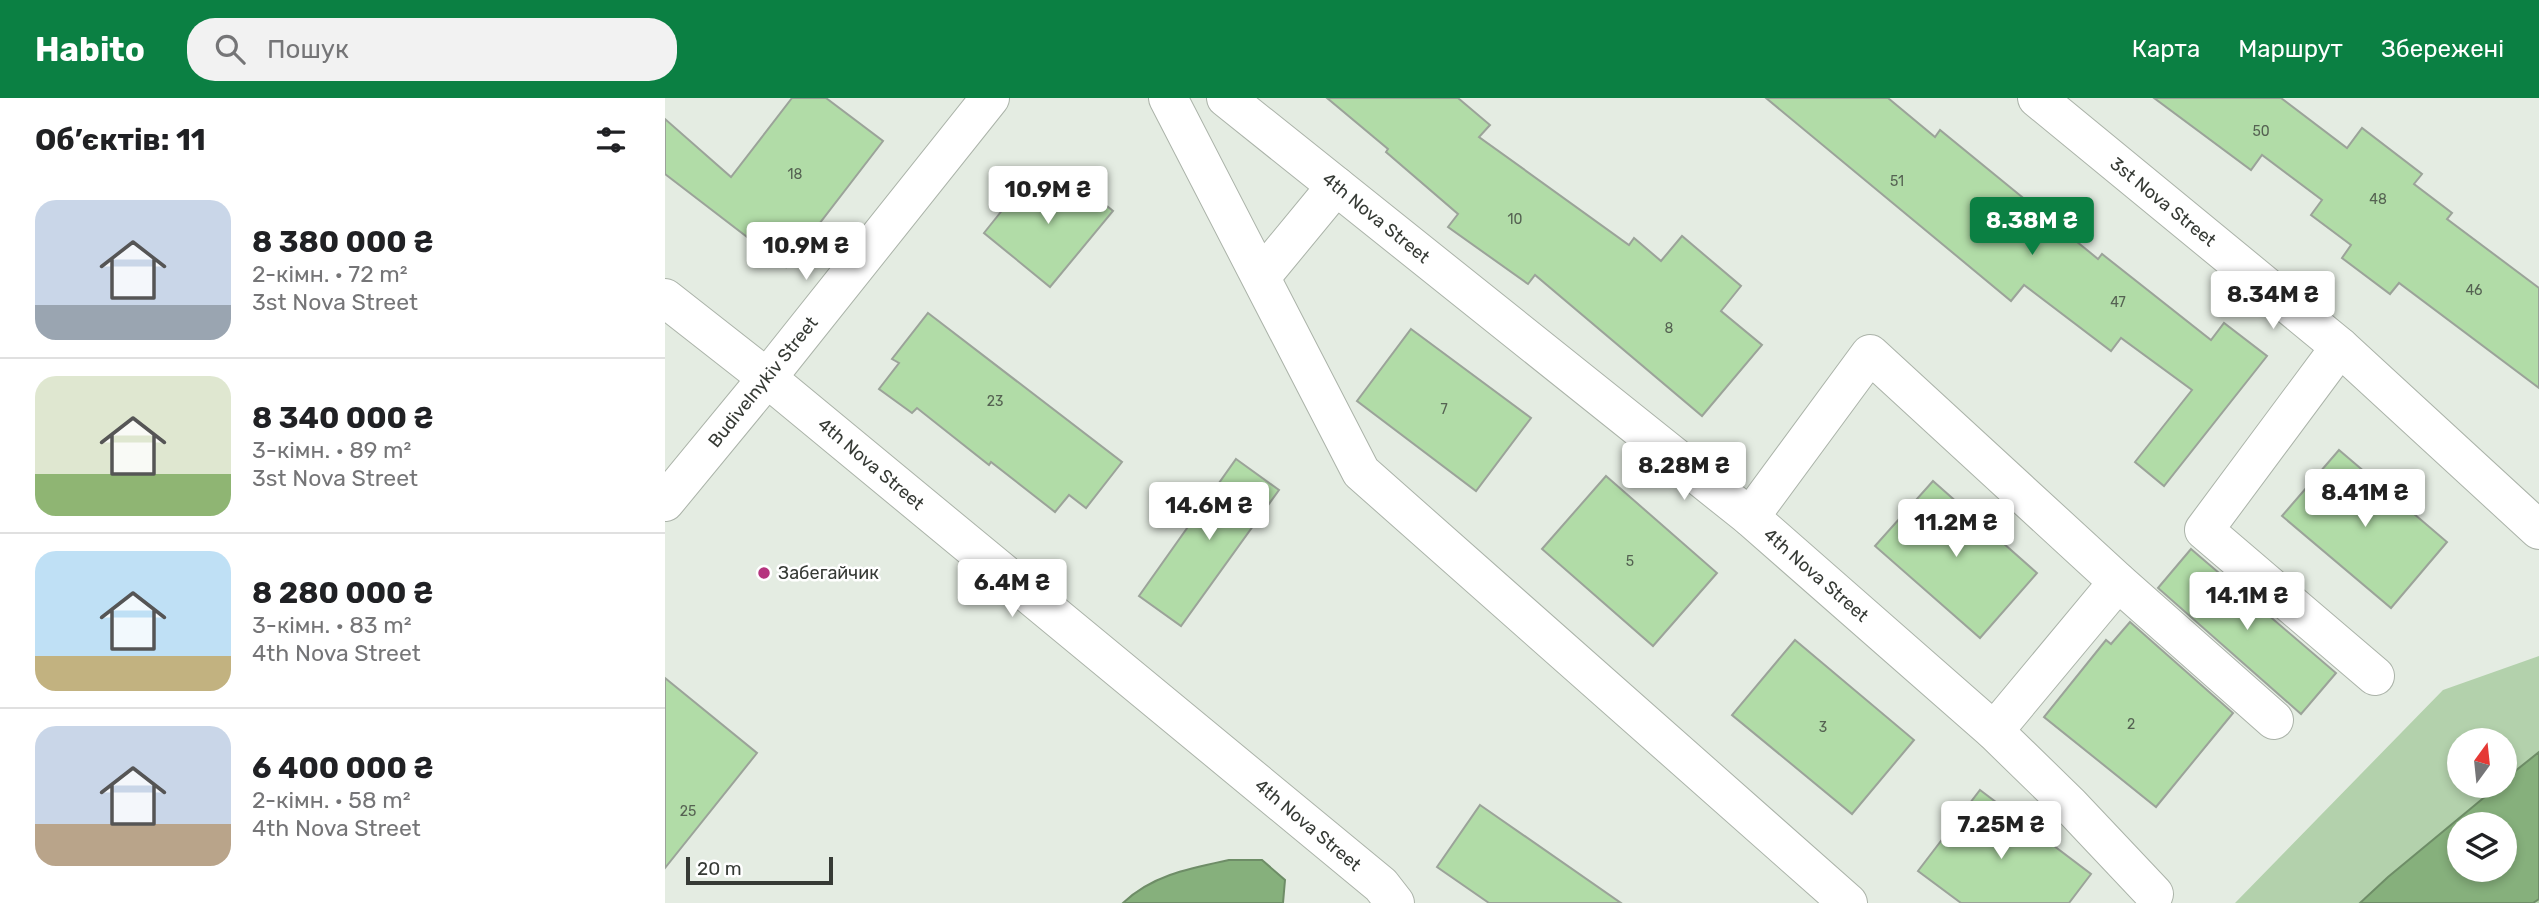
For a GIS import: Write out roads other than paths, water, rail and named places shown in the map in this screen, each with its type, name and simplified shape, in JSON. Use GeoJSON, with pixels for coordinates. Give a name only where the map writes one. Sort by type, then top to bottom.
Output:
{"type":"FeatureCollection","features":[{"type":"Feature","properties":{"kind":"street","name":"Budivelnykiv Street"},"geometry":{"type":"LineString","coordinates":[[665,502],[990,98]]}},
{"type":"Feature","properties":{"kind":"street"},"geometry":{"type":"LineString","coordinates":[[1168,98],[1361,472],[1847,903]]}},
{"type":"Feature","properties":{"kind":"street","name":"4th Nova Street"},"geometry":{"type":"LineString","coordinates":[[1226,98],[1749,517],[1994,731],[2069,804],[2154,894]]}},
{"type":"Feature","properties":{"kind":"street","name":"3st Nova Street"},"geometry":{"type":"LineString","coordinates":[[2036,98],[2340,347],[2539,530]]}},
{"type":"Feature","properties":{"kind":"street"},"geometry":{"type":"LineString","coordinates":[[1261,277],[1336,186]]}},
{"type":"Feature","properties":{"kind":"street","name":"4th Nova Street"},"geometry":{"type":"LineString","coordinates":[[665,298],[767,378],[1381,885],[1395,903]]}},
{"type":"Feature","properties":{"kind":"street"},"geometry":{"type":"LineString","coordinates":[[2340,347],[2204,530],[2375,676]]}},
{"type":"Feature","properties":{"kind":"street"},"geometry":{"type":"LineString","coordinates":[[1749,517],[1870,354],[2118,582],[2274,720]]}},
{"type":"Feature","properties":{"kind":"street"},"geometry":{"type":"LineString","coordinates":[[1994,731],[2118,582]]}},
{"type":"Feature","properties":{"kind":"place","name":"Забегайчик"},"geometry":{"type":"Point","coordinates":[764,573]}}]}
